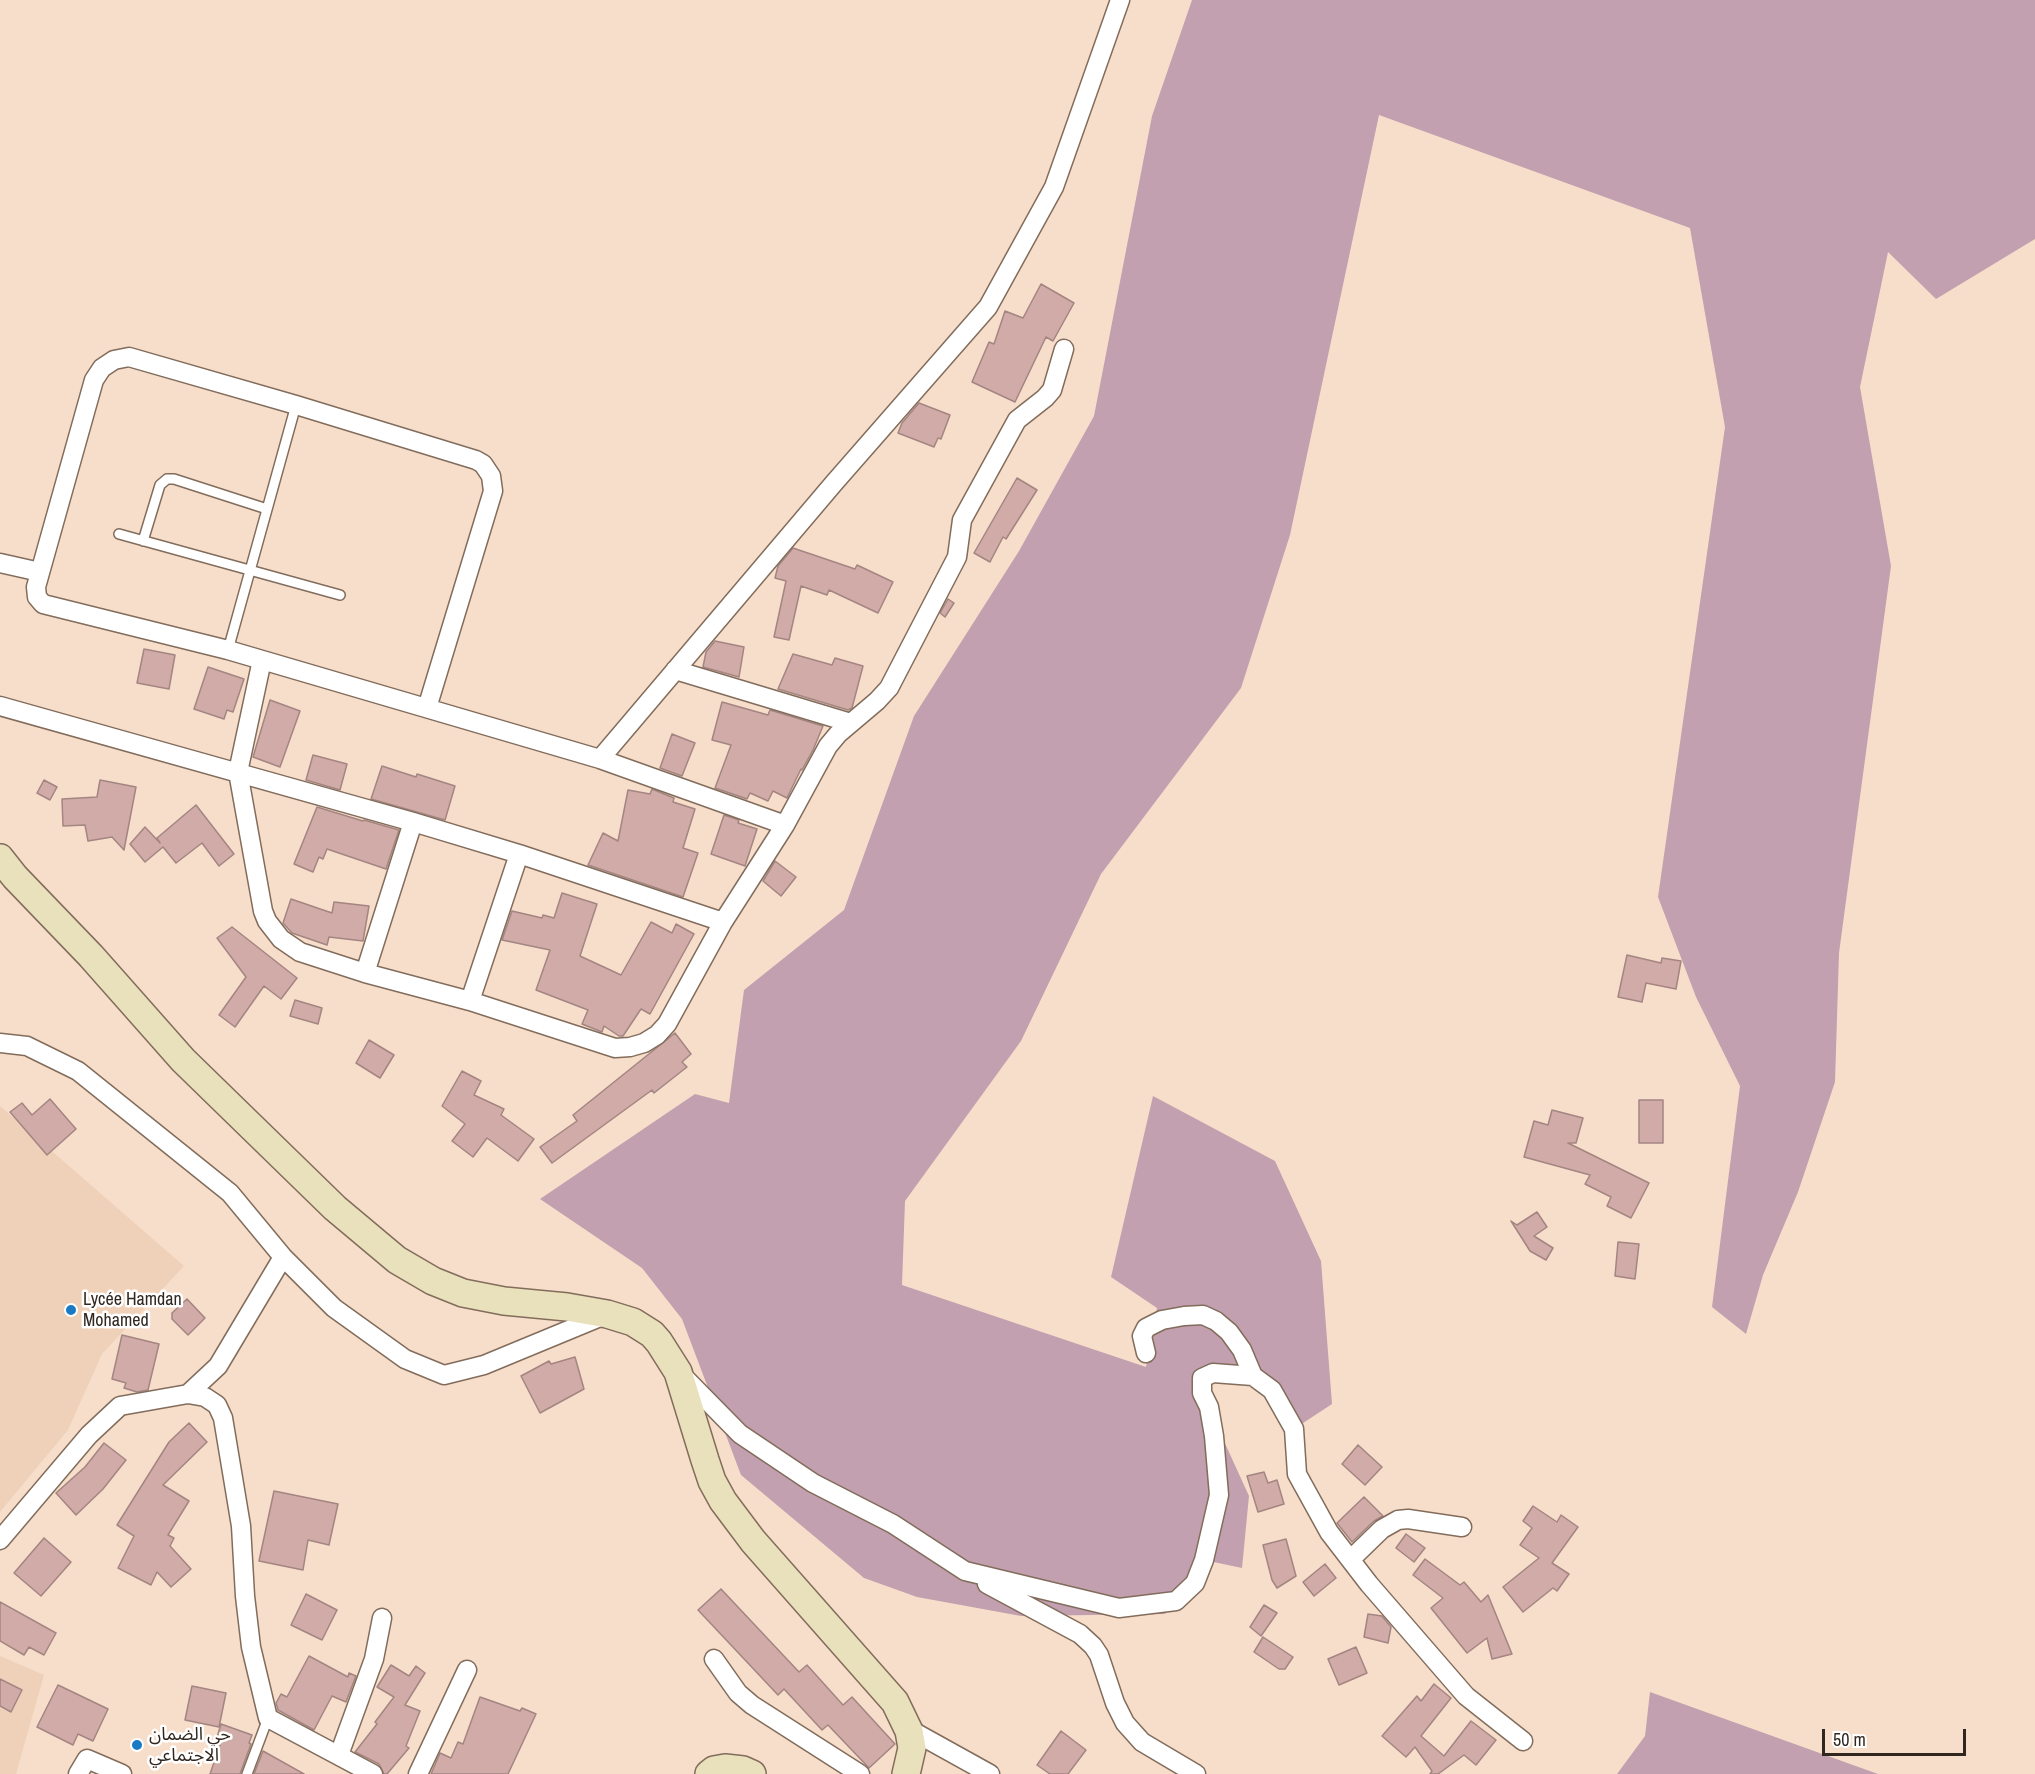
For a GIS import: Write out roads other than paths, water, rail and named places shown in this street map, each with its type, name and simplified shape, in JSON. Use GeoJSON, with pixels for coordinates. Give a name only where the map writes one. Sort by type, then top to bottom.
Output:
{"type":"FeatureCollection","features":[{"type":"Feature","properties":{"kind":"main road"},"geometry":{"type":"LineString","coordinates":[[0,858],[183,1060],[335,1208],[397,1260],[433,1281],[463,1293],[504,1301],[567,1307],[607,1314],[633,1322],[660,1342],[678,1372],[705,1460],[723,1501],[753,1541],[895,1702],[907,1728],[912,1748],[906,1774]]}},
{"type":"Feature","properties":{"kind":"main road"},"geometry":{"type":"LineString","coordinates":[[709,1774],[714,1770],[725,1768],[743,1770],[752,1774]]}},
{"type":"Feature","properties":{"kind":"street"},"geometry":{"type":"LineString","coordinates":[[600,759],[834,483],[988,307],[1054,187],[1120,0]]}},
{"type":"Feature","properties":{"kind":"street"},"geometry":{"type":"LineString","coordinates":[[262,660],[238,772],[263,910],[267,921],[281,939],[300,952],[365,973],[470,1001],[615,1048],[637,1045],[657,1035],[667,1024],[723,922],[785,825],[828,746],[889,688],[957,557],[962,520],[1017,420],[1052,390],[1064,349]]}},
{"type":"Feature","properties":{"kind":"street"},"geometry":{"type":"LineString","coordinates":[[427,708],[493,491],[488,469],[476,460],[129,357],[108,363],[97,373],[40,572],[35,592],[39,601],[47,606],[228,650],[600,759],[785,825]]}},
{"type":"Feature","properties":{"kind":"street"},"geometry":{"type":"LineString","coordinates":[[0,563],[40,572]]}},
{"type":"Feature","properties":{"kind":"street"},"geometry":{"type":"LineString","coordinates":[[675,670],[851,723]]}},
{"type":"Feature","properties":{"kind":"street"},"geometry":{"type":"LineString","coordinates":[[0,706],[413,822],[519,854],[723,922]]}},
{"type":"Feature","properties":{"kind":"street"},"geometry":{"type":"LineString","coordinates":[[365,973],[413,822]]}},
{"type":"Feature","properties":{"kind":"street"},"geometry":{"type":"LineString","coordinates":[[470,1001],[519,854]]}},
{"type":"Feature","properties":{"kind":"street"},"geometry":{"type":"LineString","coordinates":[[0,1043],[27,1046],[78,1071],[230,1193],[284,1257],[334,1308],[405,1359],[444,1376],[484,1365],[607,1314]]}},
{"type":"Feature","properties":{"kind":"street"},"geometry":{"type":"LineString","coordinates":[[188,1394],[218,1366],[284,1257]]}},
{"type":"Feature","properties":{"kind":"street"},"geometry":{"type":"LineString","coordinates":[[1146,1353],[1142,1336],[1146,1328],[1162,1320],[1203,1315],[1216,1321],[1229,1332],[1242,1350],[1252,1376]]}},
{"type":"Feature","properties":{"kind":"street"},"geometry":{"type":"LineString","coordinates":[[678,1372],[740,1434],[813,1483],[893,1524],[964,1571],[1080,1634],[1099,1654],[1115,1703],[1125,1722],[1142,1743],[1196,1774]]}},
{"type":"Feature","properties":{"kind":"street"},"geometry":{"type":"LineString","coordinates":[[964,1571],[1119,1608],[1176,1600],[1195,1583],[1204,1560],[1219,1495],[1214,1436],[1209,1407],[1202,1393],[1202,1378],[1213,1373],[1252,1376],[1272,1390],[1294,1429],[1296,1474],[1329,1532],[1466,1696],[1522,1741]]}},
{"type":"Feature","properties":{"kind":"street"},"geometry":{"type":"LineString","coordinates":[[0,1540],[89,1435],[120,1406],[188,1394],[205,1397],[217,1405],[223,1418],[241,1526],[251,1647],[268,1718],[373,1774]]}},
{"type":"Feature","properties":{"kind":"street"},"geometry":{"type":"LineString","coordinates":[[1351,1559],[1382,1529],[1398,1520],[1408,1519],[1462,1527]]}},
{"type":"Feature","properties":{"kind":"street"},"geometry":{"type":"LineString","coordinates":[[339,1755],[374,1659],[382,1618]]}},
{"type":"Feature","properties":{"kind":"street"},"geometry":{"type":"LineString","coordinates":[[714,1659],[738,1693],[752,1705],[860,1774]]}},
{"type":"Feature","properties":{"kind":"street"},"geometry":{"type":"LineString","coordinates":[[418,1774],[467,1670]]}},
{"type":"Feature","properties":{"kind":"street"},"geometry":{"type":"LineString","coordinates":[[907,1728],[990,1774]]}},
{"type":"Feature","properties":{"kind":"street"},"geometry":{"type":"LineString","coordinates":[[78,1774],[87,1759],[122,1774]]}},
{"type":"Feature","properties":{"kind":"lane"},"geometry":{"type":"LineString","coordinates":[[228,650],[296,405]]}},
{"type":"Feature","properties":{"kind":"lane"},"geometry":{"type":"LineString","coordinates":[[143,541],[160,485],[167,479],[174,479],[267,509]]}},
{"type":"Feature","properties":{"kind":"lane"},"geometry":{"type":"LineString","coordinates":[[119,534],[340,595]]}},
{"type":"Feature","properties":{"kind":"lane"},"geometry":{"type":"LineString","coordinates":[[247,1774],[268,1718]]}},
{"type":"Feature","properties":{"kind":"place","name":"Lycée Hamdan Mohamed"},"geometry":{"type":"Point","coordinates":[71,1310]}},
{"type":"Feature","properties":{"kind":"place","name":"حي الضمان الاجتماعي"},"geometry":{"type":"Point","coordinates":[137,1745]}}]}
